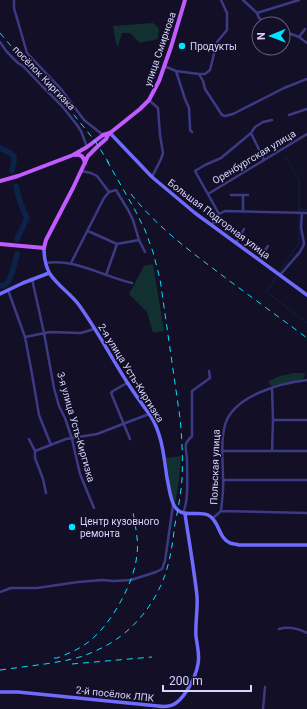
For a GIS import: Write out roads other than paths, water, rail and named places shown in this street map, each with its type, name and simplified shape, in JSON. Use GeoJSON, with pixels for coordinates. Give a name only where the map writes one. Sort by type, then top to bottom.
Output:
{"type":"FeatureCollection","features":[{"type":"Feature","properties":{"kind":"main road","name":"улица Смирнова"},"geometry":{"type":"LineString","coordinates":[[110,133],[130,118],[149,100],[159,81],[185,0]]}},
{"type":"Feature","properties":{"kind":"main road"},"geometry":{"type":"LineString","coordinates":[[0,181],[18,176],[73,155],[103,135],[110,133]]}},
{"type":"Feature","properties":{"kind":"main road"},"geometry":{"type":"LineString","coordinates":[[0,294],[49,273],[44,248],[46,240],[84,163],[92,151],[106,139],[110,133]]}},
{"type":"Feature","properties":{"kind":"main road","name":"Большая Подгорная улица"},"geometry":{"type":"LineString","coordinates":[[110,133],[152,177],[195,213],[307,295]]}},
{"type":"Feature","properties":{"kind":"main road"},"geometry":{"type":"LineString","coordinates":[[73,155],[80,155],[84,159],[84,163]]}},
{"type":"Feature","properties":{"kind":"main road"},"geometry":{"type":"LineString","coordinates":[[0,244],[44,248]]}},
{"type":"Feature","properties":{"kind":"main road","name":"2-я улица Усть-Киргизка"},"geometry":{"type":"LineString","coordinates":[[49,273],[76,301],[156,427],[163,450],[169,492],[173,505]]}},
{"type":"Feature","properties":{"kind":"main road"},"geometry":{"type":"LineString","coordinates":[[173,505],[184,514],[207,515],[214,520],[222,536],[230,543],[307,545]]}},
{"type":"Feature","properties":{"kind":"main road","name":"2-й посёлок ЛПК"},"geometry":{"type":"LineString","coordinates":[[0,692],[18,692],[165,707],[171,706],[177,702],[189,686],[195,673],[198,664],[199,652],[196,638],[197,596],[184,514]]}},
{"type":"Feature","properties":{"kind":"street"},"geometry":{"type":"LineString","coordinates":[[14,0],[14,8],[27,53],[61,89],[84,120],[103,135]]}},
{"type":"Feature","properties":{"kind":"street"},"geometry":{"type":"LineString","coordinates":[[164,66],[176,71],[199,74],[204,74],[210,70],[217,42],[226,30],[227,13],[222,0]]}},
{"type":"Feature","properties":{"kind":"street"},"geometry":{"type":"LineString","coordinates":[[243,0],[258,16]]}},
{"type":"Feature","properties":{"kind":"street"},"geometry":{"type":"LineString","coordinates":[[257,13],[299,0]]}},
{"type":"Feature","properties":{"kind":"street"},"geometry":{"type":"LineString","coordinates":[[299,37],[305,29]]}},
{"type":"Feature","properties":{"kind":"street"},"geometry":{"type":"LineString","coordinates":[[291,34],[299,37],[307,43]]}},
{"type":"Feature","properties":{"kind":"street","name":"посёлок Киргизка"},"geometry":{"type":"LineString","coordinates":[[0,42],[7,52],[18,63],[24,66],[62,106],[81,131],[87,147]]}},
{"type":"Feature","properties":{"kind":"street"},"geometry":{"type":"LineString","coordinates":[[176,71],[184,99],[189,108],[190,129],[192,132]]}},
{"type":"Feature","properties":{"kind":"street"},"geometry":{"type":"LineString","coordinates":[[199,74],[205,89],[222,115],[225,116],[233,114],[284,88],[307,79]]}},
{"type":"Feature","properties":{"kind":"street"},"geometry":{"type":"LineString","coordinates":[[149,100],[158,108],[163,153],[152,177]]}},
{"type":"Feature","properties":{"kind":"street"},"geometry":{"type":"LineString","coordinates":[[289,116],[307,109]]}},
{"type":"Feature","properties":{"kind":"street"},"geometry":{"type":"LineString","coordinates":[[219,214],[195,172],[220,158],[255,127],[263,122],[272,120]]}},
{"type":"Feature","properties":{"kind":"street"},"geometry":{"type":"LineString","coordinates":[[250,133],[264,160]]}},
{"type":"Feature","properties":{"kind":"street","name":"Оренбургская улица"},"geometry":{"type":"LineString","coordinates":[[208,194],[307,134]]}},
{"type":"Feature","properties":{"kind":"street"},"geometry":{"type":"LineString","coordinates":[[81,171],[97,176],[109,192]]}},
{"type":"Feature","properties":{"kind":"street"},"geometry":{"type":"LineString","coordinates":[[71,263],[104,198],[109,192],[116,190],[133,220],[139,240],[145,252]]}},
{"type":"Feature","properties":{"kind":"street"},"geometry":{"type":"LineString","coordinates":[[231,195],[248,195]]}},
{"type":"Feature","properties":{"kind":"street"},"geometry":{"type":"LineString","coordinates":[[243,196],[243,212]]}},
{"type":"Feature","properties":{"kind":"street"},"geometry":{"type":"LineString","coordinates":[[212,225],[219,214],[228,211],[307,213]]}},
{"type":"Feature","properties":{"kind":"street"},"geometry":{"type":"LineString","coordinates":[[280,275],[300,252],[304,244],[301,227],[302,213]]}},
{"type":"Feature","properties":{"kind":"street"},"geometry":{"type":"LineString","coordinates":[[236,243],[244,229]]}},
{"type":"Feature","properties":{"kind":"street"},"geometry":{"type":"LineString","coordinates":[[88,231],[117,244],[139,240]]}},
{"type":"Feature","properties":{"kind":"street"},"geometry":{"type":"LineString","coordinates":[[106,275],[117,244]]}},
{"type":"Feature","properties":{"kind":"street"},"geometry":{"type":"LineString","coordinates":[[259,259],[268,246]]}},
{"type":"Feature","properties":{"kind":"street"},"geometry":{"type":"LineString","coordinates":[[46,263],[71,263],[132,283]]}},
{"type":"Feature","properties":{"kind":"street","name":"3-я улица Усть-Киргизка"},"geometry":{"type":"LineString","coordinates":[[32,279],[54,388],[59,406],[72,439],[80,474],[94,508]]}},
{"type":"Feature","properties":{"kind":"street"},"geometry":{"type":"LineString","coordinates":[[8,290],[25,337],[39,415],[50,445]]}},
{"type":"Feature","properties":{"kind":"street"},"geometry":{"type":"LineString","coordinates":[[25,337],[57,332],[81,333],[94,329]]}},
{"type":"Feature","properties":{"kind":"street"},"geometry":{"type":"LineString","coordinates":[[184,514],[186,506],[186,445],[192,436],[192,391],[210,378],[209,371]]}},
{"type":"Feature","properties":{"kind":"street","name":"Польская улица"},"geometry":{"type":"LineString","coordinates":[[221,511],[223,480],[222,437],[225,424],[230,415],[240,404],[257,394],[272,388],[307,380]]}},
{"type":"Feature","properties":{"kind":"street"},"geometry":{"type":"LineString","coordinates":[[127,383],[111,393],[130,439]]}},
{"type":"Feature","properties":{"kind":"street"},"geometry":{"type":"LineString","coordinates":[[272,388],[272,451]]}},
{"type":"Feature","properties":{"kind":"street"},"geometry":{"type":"LineString","coordinates":[[35,451],[66,439],[97,434],[149,414]]}},
{"type":"Feature","properties":{"kind":"street"},"geometry":{"type":"LineString","coordinates":[[273,420],[307,420]]}},
{"type":"Feature","properties":{"kind":"street"},"geometry":{"type":"LineString","coordinates":[[29,439],[35,451],[35,458],[46,492]]}},
{"type":"Feature","properties":{"kind":"street"},"geometry":{"type":"LineString","coordinates":[[222,450],[307,451]]}},
{"type":"Feature","properties":{"kind":"street"},"geometry":{"type":"LineString","coordinates":[[223,480],[307,480]]}},
{"type":"Feature","properties":{"kind":"street","name":"2-я улица Усть-Киргизка"},"geometry":{"type":"LineString","coordinates":[[0,592],[12,588],[37,588],[102,580],[131,580],[156,572],[162,568],[165,561],[173,505]]}},
{"type":"Feature","properties":{"kind":"street"},"geometry":{"type":"LineString","coordinates":[[214,520],[221,511],[307,512]]}},
{"type":"Feature","properties":{"kind":"street"},"geometry":{"type":"LineString","coordinates":[[279,629],[288,627],[300,629],[307,633]]}},
{"type":"Feature","properties":{"kind":"street"},"geometry":{"type":"LineString","coordinates":[[263,709],[266,687]]}},
{"type":"Feature","properties":{"kind":"waterway"},"geometry":{"type":"LineString","coordinates":[[0,148],[14,156],[12,171]]}},
{"type":"Feature","properties":{"kind":"waterway"},"geometry":{"type":"LineString","coordinates":[[285,156],[299,180],[299,211]]}},
{"type":"Feature","properties":{"kind":"waterway"},"geometry":{"type":"LineString","coordinates":[[16,186],[20,202],[27,218],[17,239]]}},
{"type":"Feature","properties":{"kind":"waterway"},"geometry":{"type":"LineString","coordinates":[[299,210],[307,210]]}},
{"type":"Feature","properties":{"kind":"waterway"},"geometry":{"type":"LineString","coordinates":[[280,271],[299,243],[299,215]]}},
{"type":"Feature","properties":{"kind":"waterway"},"geometry":{"type":"LineString","coordinates":[[0,286],[3,286],[8,282],[17,254]]}},
{"type":"Feature","properties":{"kind":"waterway"},"geometry":{"type":"LineString","coordinates":[[277,276],[267,291],[268,293],[307,323]]}},
{"type":"Feature","properties":{"kind":"railway"},"geometry":{"type":"LineString","coordinates":[[0,33],[74,115],[95,141],[109,163]]}},
{"type":"Feature","properties":{"kind":"railway"},"geometry":{"type":"LineString","coordinates":[[0,670],[77,658],[89,654],[119,638],[139,619],[155,597],[166,572],[171,554],[182,485],[182,448],[180,418],[160,279],[153,252],[145,230],[106,159]]}},
{"type":"Feature","properties":{"kind":"railway"},"geometry":{"type":"LineString","coordinates":[[131,194],[163,228],[186,248],[307,338]]}},
{"type":"Feature","properties":{"kind":"railway"},"geometry":{"type":"LineString","coordinates":[[54,658],[76,650],[92,639],[108,622],[122,600],[132,576],[137,554],[137,538],[133,512]]}},
{"type":"Feature","properties":{"kind":"railway"},"geometry":{"type":"LineString","coordinates":[[72,664],[152,657]]}},
{"type":"Feature","properties":{"kind":"place","name":"Продукты"},"geometry":{"type":"Point","coordinates":[182,46]}},
{"type":"Feature","properties":{"kind":"place","name":"Центр кузовного ремонта"},"geometry":{"type":"Point","coordinates":[72,527]}}]}
